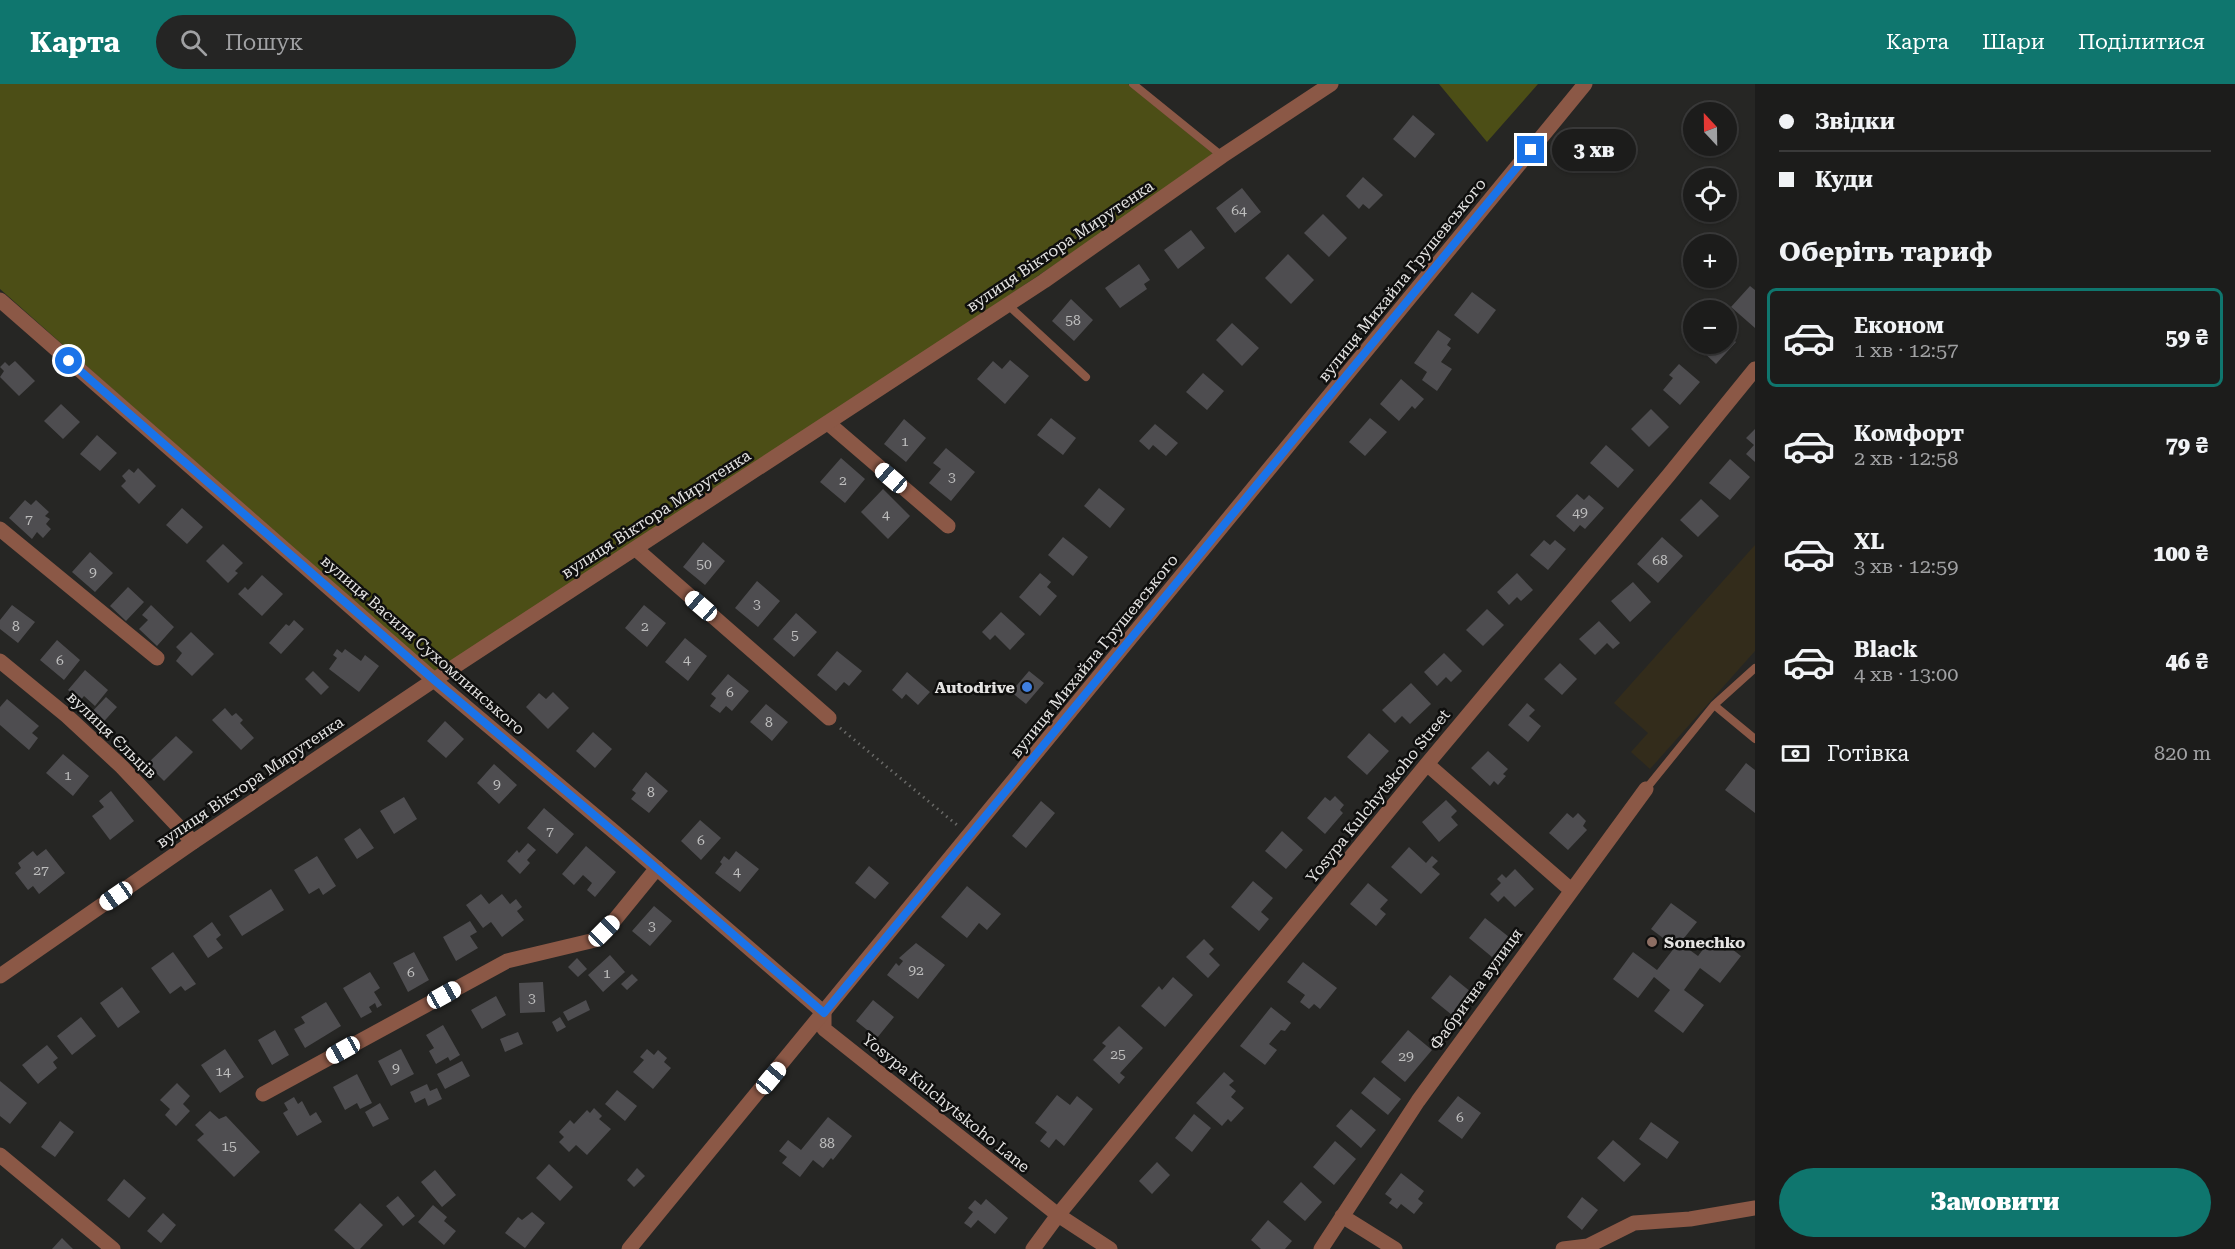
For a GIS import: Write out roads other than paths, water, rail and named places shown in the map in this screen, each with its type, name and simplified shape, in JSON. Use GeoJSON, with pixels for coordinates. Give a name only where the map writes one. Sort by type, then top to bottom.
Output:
{"type":"FeatureCollection","features":[{"type":"Feature","properties":{"kind":"street","name":"вулиця Віктора Мирутенка"},"geometry":{"type":"LineString","coordinates":[[0,976],[192,842],[434,680],[1007,305],[1222,156],[1332,84]]}},
{"type":"Feature","properties":{"kind":"street","name":"вулиця Михайла Грушевського"},"geometry":{"type":"LineString","coordinates":[[629,1249],[1585,84]]}},
{"type":"Feature","properties":{"kind":"street","name":"вулиця Василя Сухомлинського"},"geometry":{"type":"LineString","coordinates":[[0,300],[434,680],[657,868],[824,1013]]}},
{"type":"Feature","properties":{"kind":"street","name":"Yosypa Kulchytskoho Street"},"geometry":{"type":"LineString","coordinates":[[1033,1249],[1058,1215],[1427,764],[1755,369]]}},
{"type":"Feature","properties":{"kind":"street"},"geometry":{"type":"LineString","coordinates":[[828,423],[948,526]]}},
{"type":"Feature","properties":{"kind":"street"},"geometry":{"type":"LineString","coordinates":[[0,529],[158,658]]}},
{"type":"Feature","properties":{"kind":"street"},"geometry":{"type":"LineString","coordinates":[[636,549],[829,718]]}},
{"type":"Feature","properties":{"kind":"street","name":"вулиця Єльців"},"geometry":{"type":"LineString","coordinates":[[0,661],[67,716],[122,767],[192,842]]}},
{"type":"Feature","properties":{"kind":"street"},"geometry":{"type":"LineString","coordinates":[[1427,764],[1571,890]]}},
{"type":"Feature","properties":{"kind":"street","name":"Фабрична вулиця"},"geometry":{"type":"LineString","coordinates":[[1321,1249],[1418,1101],[1646,789]]}},
{"type":"Feature","properties":{"kind":"street"},"geometry":{"type":"LineString","coordinates":[[263,1094],[507,961],[595,940],[613,922],[657,868]]}},
{"type":"Feature","properties":{"kind":"street","name":"Yosypa Kulchytskoho Lane"},"geometry":{"type":"LineString","coordinates":[[824,1013],[824,1029],[1058,1215]]}},
{"type":"Feature","properties":{"kind":"street"},"geometry":{"type":"LineString","coordinates":[[0,1155],[112,1249]]}},
{"type":"Feature","properties":{"kind":"street"},"geometry":{"type":"LineString","coordinates":[[1563,1249],[1588,1246],[1634,1223],[1690,1219],[1755,1208]]}},
{"type":"Feature","properties":{"kind":"street"},"geometry":{"type":"LineString","coordinates":[[1058,1215],[1110,1249]]}},
{"type":"Feature","properties":{"kind":"street"},"geometry":{"type":"LineString","coordinates":[[1342,1216],[1395,1249]]}},
{"type":"Feature","properties":{"kind":"lane"},"geometry":{"type":"LineString","coordinates":[[1133,84],[1222,156]]}},
{"type":"Feature","properties":{"kind":"lane"},"geometry":{"type":"LineString","coordinates":[[1007,305],[1086,376]]}},
{"type":"Feature","properties":{"kind":"lane"},"geometry":{"type":"LineString","coordinates":[[1646,789],[1714,705],[1755,668]]}},
{"type":"Feature","properties":{"kind":"lane"},"geometry":{"type":"LineString","coordinates":[[1714,705],[1755,739]]}},
{"type":"Feature","properties":{"kind":"place","name":"Autodrive"},"geometry":{"type":"Point","coordinates":[1027,687]}},
{"type":"Feature","properties":{"kind":"place","name":"Sonechko"},"geometry":{"type":"Point","coordinates":[1652,942]}}]}
